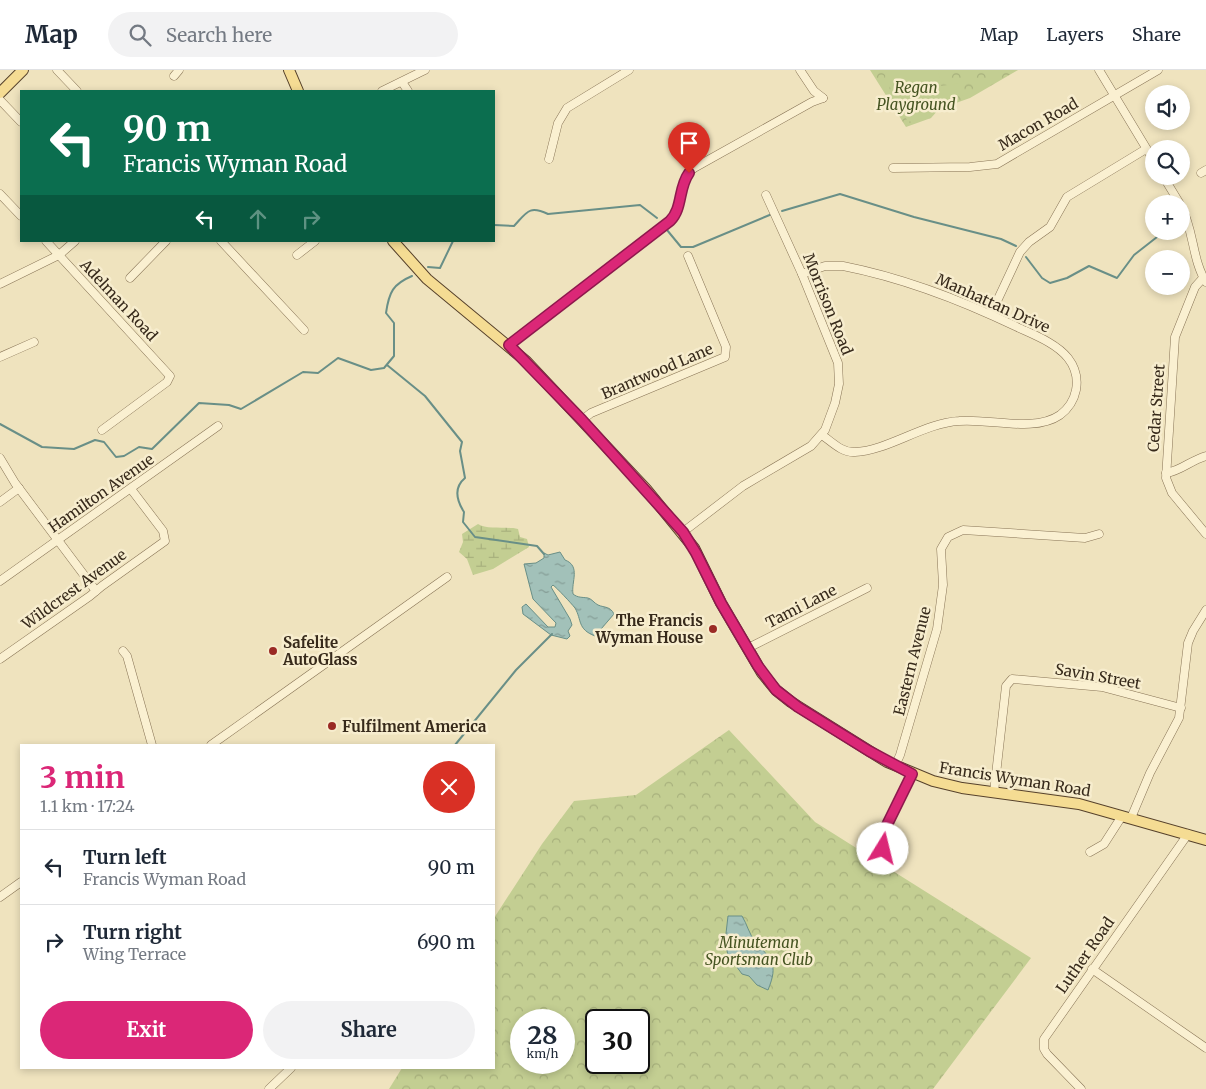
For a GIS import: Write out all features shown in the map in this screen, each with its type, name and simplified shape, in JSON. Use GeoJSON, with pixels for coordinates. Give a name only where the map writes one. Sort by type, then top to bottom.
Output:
{"type":"FeatureCollection","features":[{"type":"Feature","properties":{"kind":"main road"},"geometry":{"type":"LineString","coordinates":[[0,93],[12,74],[23,70]]}},
{"type":"Feature","properties":{"kind":"main road"},"geometry":{"type":"LineString","coordinates":[[289,70],[298,90]]}},
{"type":"Feature","properties":{"kind":"main road","name":"Francis Wyman Road"},"geometry":{"type":"LineString","coordinates":[[394,242],[427,279],[509,345],[582,420],[683,532],[718,597],[768,681],[785,698],[895,766],[912,774],[956,787],[1072,802],[1206,840]]}},
{"type":"Feature","properties":{"kind":"street"},"geometry":{"type":"LineString","coordinates":[[57,70],[76,90]]}},
{"type":"Feature","properties":{"kind":"street"},"geometry":{"type":"LineString","coordinates":[[384,90],[425,70]]}},
{"type":"Feature","properties":{"kind":"street"},"geometry":{"type":"LineString","coordinates":[[509,345],[670,221],[678,210],[685,180],[694,168],[812,102],[823,98],[814,91],[800,70]]}},
{"type":"Feature","properties":{"kind":"street"},"geometry":{"type":"LineString","coordinates":[[1099,70],[1145,147]]}},
{"type":"Feature","properties":{"kind":"street","name":"Macon Road"},"geometry":{"type":"LineString","coordinates":[[892,168],[970,167],[997,164],[1158,70]]}},
{"type":"Feature","properties":{"kind":"street"},"geometry":{"type":"LineString","coordinates":[[549,159],[558,123],[567,108],[626,71]]}},
{"type":"Feature","properties":{"kind":"street"},"geometry":{"type":"LineString","coordinates":[[402,82],[407,90]]}},
{"type":"Feature","properties":{"kind":"street"},"geometry":{"type":"LineString","coordinates":[[0,100],[20,121]]}},
{"type":"Feature","properties":{"kind":"street"},"geometry":{"type":"LineString","coordinates":[[991,314],[1020,252],[1032,240],[1050,227],[1067,197],[1145,150]]}},
{"type":"Feature","properties":{"kind":"street"},"geometry":{"type":"LineString","coordinates":[[0,194],[20,215]]}},
{"type":"Feature","properties":{"kind":"street","name":"Morrison Road"},"geometry":{"type":"LineString","coordinates":[[683,532],[737,490],[797,456],[822,435],[835,403],[839,372],[834,354],[802,274],[766,196]]}},
{"type":"Feature","properties":{"kind":"street"},"geometry":{"type":"LineString","coordinates":[[1190,234],[1204,280]]}},
{"type":"Feature","properties":{"kind":"street","name":"Adelman Road"},"geometry":{"type":"LineString","coordinates":[[47,242],[170,374],[171,378],[102,430]]}},
{"type":"Feature","properties":{"kind":"street"},"geometry":{"type":"LineString","coordinates":[[0,284],[59,255],[74,242]]}},
{"type":"Feature","properties":{"kind":"street"},"geometry":{"type":"LineString","coordinates":[[130,278],[165,242]]}},
{"type":"Feature","properties":{"kind":"street"},"geometry":{"type":"LineString","coordinates":[[222,242],[304,330]]}},
{"type":"Feature","properties":{"kind":"street"},"geometry":{"type":"LineString","coordinates":[[297,255],[314,242]]}},
{"type":"Feature","properties":{"kind":"street","name":"Brantwood Lane"},"geometry":{"type":"LineString","coordinates":[[582,420],[591,414],[725,357],[726,347],[688,256]]}},
{"type":"Feature","properties":{"kind":"street","name":"Manhattan Drive"},"geometry":{"type":"LineString","coordinates":[[802,274],[825,266],[847,267],[926,288],[991,314],[1046,341],[1063,353],[1071,362],[1076,375],[1076,390],[1070,404],[1060,415],[1051,420],[1035,423],[950,422],[854,452],[841,449],[822,435]]}},
{"type":"Feature","properties":{"kind":"street","name":"Cedar Street"},"geometry":{"type":"LineString","coordinates":[[1204,280],[1194,288],[1175,338],[1166,473],[1169,490],[1206,534]]}},
{"type":"Feature","properties":{"kind":"street"},"geometry":{"type":"LineString","coordinates":[[0,357],[34,342]]}},
{"type":"Feature","properties":{"kind":"street","name":"Hamilton Avenue"},"geometry":{"type":"LineString","coordinates":[[0,582],[218,426]]}},
{"type":"Feature","properties":{"kind":"street"},"geometry":{"type":"LineString","coordinates":[[1166,473],[1176,472],[1192,461],[1206,456]]}},
{"type":"Feature","properties":{"kind":"street"},"geometry":{"type":"LineString","coordinates":[[0,458],[19,488],[96,591]]}},
{"type":"Feature","properties":{"kind":"street"},"geometry":{"type":"LineString","coordinates":[[0,502],[19,488]]}},
{"type":"Feature","properties":{"kind":"street","name":"Wildcrest Avenue"},"geometry":{"type":"LineString","coordinates":[[0,658],[165,541],[163,531],[131,488]]}},
{"type":"Feature","properties":{"kind":"street","name":"Eastern Avenue"},"geometry":{"type":"LineString","coordinates":[[895,766],[901,754],[937,629],[943,580],[940,554],[945,540],[955,532],[963,530],[1085,538],[1099,534]]}},
{"type":"Feature","properties":{"kind":"street"},"geometry":{"type":"LineString","coordinates":[[212,744],[447,577]]}},
{"type":"Feature","properties":{"kind":"street","name":"Tami Lane"},"geometry":{"type":"LineString","coordinates":[[748,648],[867,588]]}},
{"type":"Feature","properties":{"kind":"street"},"geometry":{"type":"LineString","coordinates":[[1090,852],[1104,844],[1126,817],[1176,726],[1181,708],[1188,643],[1206,610]]}},
{"type":"Feature","properties":{"kind":"street"},"geometry":{"type":"LineString","coordinates":[[123,651],[152,744]]}},
{"type":"Feature","properties":{"kind":"street","name":"Savin Street"},"geometry":{"type":"LineString","coordinates":[[994,792],[1006,686],[1010,680],[1025,678],[1102,687],[1181,708]]}},
{"type":"Feature","properties":{"kind":"street"},"geometry":{"type":"LineString","coordinates":[[883,849],[883,833],[912,774]]}},
{"type":"Feature","properties":{"kind":"street","name":"Luther Road"},"geometry":{"type":"LineString","coordinates":[[1082,1089],[1047,1054],[1043,1044],[1045,1036],[1188,834]]}},
{"type":"Feature","properties":{"kind":"street"},"geometry":{"type":"LineString","coordinates":[[0,897],[20,883]]}},
{"type":"Feature","properties":{"kind":"street"},"geometry":{"type":"LineString","coordinates":[[1092,969],[1206,1048]]}},
{"type":"Feature","properties":{"kind":"street"},"geometry":{"type":"LineString","coordinates":[[269,1089],[290,1069]]}},
{"type":"Feature","properties":{"kind":"green space","name":"Regan Playground"},"geometry":{"type":"Polygon","coordinates":[[[870,70],[1018,70],[970,98],[939,109],[931,118],[906,127],[870,70]]]}},
{"type":"Feature","properties":{"kind":"green space"},"geometry":{"type":"Polygon","coordinates":[[[892,70],[938,70],[941,86],[961,83],[963,95],[943,98],[931,116],[908,122],[885,78],[886,73],[892,70]]]}},
{"type":"Feature","properties":{"kind":"green space"},"geometry":{"type":"Polygon","coordinates":[[[478,524],[486,527],[518,529],[520,537],[527,539],[529,547],[493,569],[473,575],[467,559],[459,552],[463,542],[462,534],[478,524]]]}},
{"type":"Feature","properties":{"kind":"green space","name":"Minuteman Sportsman Club"},"geometry":{"type":"Polygon","coordinates":[[[729,730],[815,822],[1031,958],[933,1089],[389,1089],[401,1069],[495,1069],[495,916],[542,844],[574,801],[636,795],[729,730]]]}},
{"type":"Feature","properties":{"kind":"water"},"geometry":{"type":"Polygon","coordinates":[[[560,552],[565,560],[573,566],[573,594],[609,608],[614,614],[595,636],[585,630],[575,608],[553,585],[551,587],[572,625],[568,631],[570,636],[567,639],[551,635],[523,614],[522,607],[526,604],[548,627],[555,627],[556,623],[533,599],[524,564],[536,563],[544,558],[544,553],[548,555],[560,552]]]}},
{"type":"Feature","properties":{"kind":"water"},"geometry":{"type":"Polygon","coordinates":[[[728,916],[742,916],[753,938],[772,962],[773,974],[768,990],[757,985],[749,976],[742,974],[728,955],[725,942],[728,916]]]}},
{"type":"Feature","properties":{"kind":"waterway"},"geometry":{"type":"LineString","coordinates":[[782,211],[840,194],[914,217],[1001,239],[1016,246]]}},
{"type":"Feature","properties":{"kind":"waterway"},"geometry":{"type":"LineString","coordinates":[[495,225],[514,226],[525,214],[532,210],[548,214],[640,205],[657,218]]}},
{"type":"Feature","properties":{"kind":"waterway"},"geometry":{"type":"LineString","coordinates":[[667,230],[681,247],[693,247],[772,214]]}},
{"type":"Feature","properties":{"kind":"waterway"},"geometry":{"type":"LineString","coordinates":[[1026,257],[1042,278],[1050,283],[1067,278],[1089,266],[1117,278],[1134,255],[1153,240]]}},
{"type":"Feature","properties":{"kind":"waterway"},"geometry":{"type":"LineString","coordinates":[[428,267],[440,268],[453,242]]}},
{"type":"Feature","properties":{"kind":"waterway"},"geometry":{"type":"LineString","coordinates":[[0,424],[42,447],[74,449],[95,440],[104,442],[116,457],[124,456],[139,447],[152,449],[199,403],[229,405],[241,409],[303,372],[318,373],[338,358],[371,370],[384,368],[394,356],[394,323],[386,313],[389,299],[396,286],[412,276]]}},
{"type":"Feature","properties":{"kind":"waterway"},"geometry":{"type":"LineString","coordinates":[[387,365],[425,396],[462,442],[460,451],[465,478],[459,486],[457,495],[464,512],[463,522],[475,537],[537,546],[544,554]]}},
{"type":"Feature","properties":{"kind":"waterway"},"geometry":{"type":"LineString","coordinates":[[456,744],[516,670],[552,634]]}},
{"type":"Feature","properties":{"kind":"place","name":"The Francis Wyman House"},"geometry":{"type":"Point","coordinates":[713,629]}},
{"type":"Feature","properties":{"kind":"place","name":"Safelite AutoGlass"},"geometry":{"type":"Point","coordinates":[273,651]}},
{"type":"Feature","properties":{"kind":"place","name":"Fulfilment America"},"geometry":{"type":"Point","coordinates":[332,726]}},
{"type":"Feature","properties":{"kind":"route"},"geometry":{"type":"LineString","coordinates":[[689,173],[683,184],[678,210],[670,221],[509,345],[526,360],[582,420],[683,532],[696,553],[721,603],[758,666],[776,690],[798,707],[869,751],[912,774],[883,833],[883,849]]}}]}
